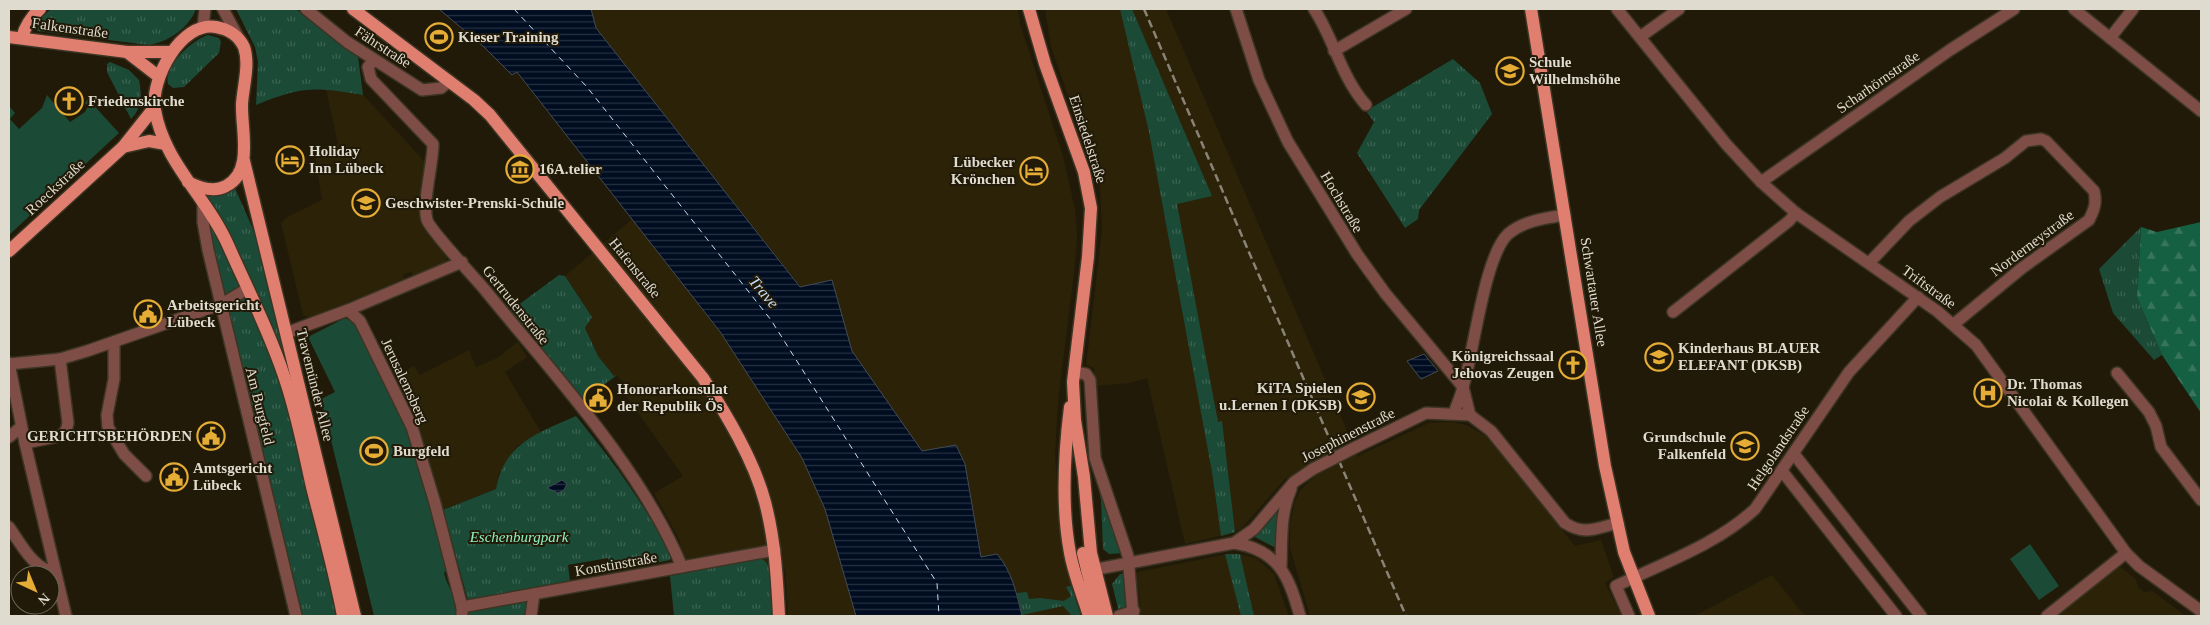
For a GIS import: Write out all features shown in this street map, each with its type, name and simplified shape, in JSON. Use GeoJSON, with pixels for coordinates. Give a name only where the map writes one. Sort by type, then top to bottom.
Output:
{"type":"FeatureCollection","features":[{"type":"Feature","properties":{"kind":"main road"},"geometry":{"type":"LineString","coordinates":[[22,38],[32,16],[40,9]]}},
{"type":"Feature","properties":{"kind":"main road","name":"Hafenstraße"},"geometry":{"type":"LineString","coordinates":[[353,9],[449,81],[490,115],[703,378],[727,415],[765,500],[776,550],[779,616]]}},
{"type":"Feature","properties":{"kind":"main road","name":"Einsiedelstraße"},"geometry":{"type":"LineString","coordinates":[[1029,9],[1045,64],[1084,172],[1091,208],[1088,257],[1070,409],[1090,616]]}},
{"type":"Feature","properties":{"kind":"main road","name":"Schwartauer Allee"},"geometry":{"type":"LineString","coordinates":[[1531,9],[1605,466],[1633,579],[1648,616]]}},
{"type":"Feature","properties":{"kind":"main road"},"geometry":{"type":"LineString","coordinates":[[154,108],[158,76],[172,52],[186,38],[203,27],[220,28],[238,37]]}},
{"type":"Feature","properties":{"kind":"main road","name":"Falkenstraße"},"geometry":{"type":"LineString","coordinates":[[9,36],[127,52],[172,52]]}},
{"type":"Feature","properties":{"kind":"main road","name":"Travemünder Allee"},"geometry":{"type":"LineString","coordinates":[[238,37],[243,46],[245,57],[242,122],[244,161],[355,616]]}},
{"type":"Feature","properties":{"kind":"main road","name":"Falkenstraße"},"geometry":{"type":"LineString","coordinates":[[127,52],[158,76]]}},
{"type":"Feature","properties":{"kind":"main road","name":"Travemünder Allee"},"geometry":{"type":"LineString","coordinates":[[154,108],[166,144],[188,182],[214,217],[285,379],[344,616]]}},
{"type":"Feature","properties":{"kind":"main road","name":"Roeckstraße"},"geometry":{"type":"LineString","coordinates":[[9,251],[123,147],[131,131],[154,108]]}},
{"type":"Feature","properties":{"kind":"main road","name":"Roeckstraße"},"geometry":{"type":"LineString","coordinates":[[123,147],[149,141],[166,144]]}},
{"type":"Feature","properties":{"kind":"main road"},"geometry":{"type":"LineString","coordinates":[[188,182],[208,189],[225,187],[240,174],[244,161]]}},
{"type":"Feature","properties":{"kind":"main road","name":"Einsiedelstraße"},"geometry":{"type":"LineString","coordinates":[[1074,377],[1087,523],[1085,571],[1099,616]]}},
{"type":"Feature","properties":{"kind":"main road","name":"Einsiedelstraße"},"geometry":{"type":"LineString","coordinates":[[1085,571],[1107,616]]}},
{"type":"Feature","properties":{"kind":"street"},"geometry":{"type":"LineString","coordinates":[[203,27],[205,9]]}},
{"type":"Feature","properties":{"kind":"street"},"geometry":{"type":"LineString","coordinates":[[223,9],[238,37]]}},
{"type":"Feature","properties":{"kind":"street","name":"Fährstraße"},"geometry":{"type":"LineString","coordinates":[[306,9],[347,42],[422,90],[441,88],[449,81]]}},
{"type":"Feature","properties":{"kind":"street","name":"Hochstraße"},"geometry":{"type":"LineString","coordinates":[[1236,9],[1259,80],[1293,150],[1379,286],[1463,387],[1470,415]]}},
{"type":"Feature","properties":{"kind":"street"},"geometry":{"type":"LineString","coordinates":[[1314,9],[1327,29],[1334,51],[1356,94],[1366,105]]}},
{"type":"Feature","properties":{"kind":"street"},"geometry":{"type":"LineString","coordinates":[[1334,51],[1406,9]]}},
{"type":"Feature","properties":{"kind":"street","name":"Triftstraße"},"geometry":{"type":"LineString","coordinates":[[1617,9],[1726,144],[1761,182],[1796,213],[1918,297],[1954,324],[1976,345],[2008,386],[2126,553],[2140,566],[2201,611]]}},
{"type":"Feature","properties":{"kind":"street"},"geometry":{"type":"LineString","coordinates":[[1640,37],[1679,9]]}},
{"type":"Feature","properties":{"kind":"street","name":"Scharhörnstraße"},"geometry":{"type":"LineString","coordinates":[[1761,182],[2001,13],[2014,9]]}},
{"type":"Feature","properties":{"kind":"street"},"geometry":{"type":"LineString","coordinates":[[2074,9],[2201,109]]}},
{"type":"Feature","properties":{"kind":"street"},"geometry":{"type":"LineString","coordinates":[[2110,38],[2133,9]]}},
{"type":"Feature","properties":{"kind":"street","name":"Gertrudenstraße"},"geometry":{"type":"LineString","coordinates":[[374,60],[368,67],[372,79],[433,144],[427,220],[616,454],[643,492],[668,533],[682,567]]}},
{"type":"Feature","properties":{"kind":"street","name":"Norderneystraße"},"geometry":{"type":"LineString","coordinates":[[1869,263],[1924,208],[2005,158],[2026,141],[2035,139],[2046,141],[2094,191],[2096,199],[2093,211],[2088,220],[2022,268],[1954,324]]}},
{"type":"Feature","properties":{"kind":"street","name":"Am Burgfeld"},"geometry":{"type":"LineString","coordinates":[[203,202],[203,222],[208,250],[296,616]]}},
{"type":"Feature","properties":{"kind":"street"},"geometry":{"type":"LineString","coordinates":[[1673,312],[1789,221],[1796,213]]}},
{"type":"Feature","properties":{"kind":"street"},"geometry":{"type":"LineString","coordinates":[[1565,214],[1542,218],[1523,225],[1509,233],[1499,244],[1491,265],[1463,387],[1454,413],[1470,415],[1491,431],[1565,523],[1583,532],[1618,523]]}},
{"type":"Feature","properties":{"kind":"street"},"geometry":{"type":"LineString","coordinates":[[286,333],[348,310],[462,262]]}},
{"type":"Feature","properties":{"kind":"street"},"geometry":{"type":"LineString","coordinates":[[55,565],[21,427],[9,363],[60,359],[222,304],[247,289]]}},
{"type":"Feature","properties":{"kind":"street","name":"Helgolandstraße"},"geometry":{"type":"LineString","coordinates":[[1629,616],[1616,586],[1710,541],[1741,522],[1755,509],[1850,372],[1918,297]]}},
{"type":"Feature","properties":{"kind":"street","name":"Jerusalemsberg"},"geometry":{"type":"LineString","coordinates":[[348,310],[360,321],[412,427],[435,503],[462,612]]}},
{"type":"Feature","properties":{"kind":"street"},"geometry":{"type":"LineString","coordinates":[[114,342],[114,380],[107,415],[108,427],[124,454],[146,476]]}},
{"type":"Feature","properties":{"kind":"street"},"geometry":{"type":"LineString","coordinates":[[25,443],[60,436],[66,431],[68,424],[60,359]]}},
{"type":"Feature","properties":{"kind":"street"},"geometry":{"type":"LineString","coordinates":[[2117,373],[2150,412],[2156,426],[2161,447],[2201,500]]}},
{"type":"Feature","properties":{"kind":"street"},"geometry":{"type":"LineString","coordinates":[[1074,377],[1086,374],[1090,380],[1094,458],[1129,564],[1134,614],[1119,616]]}},
{"type":"Feature","properties":{"kind":"street","name":"Josephinenstraße"},"geometry":{"type":"LineString","coordinates":[[1085,571],[1228,544],[1254,529],[1294,482],[1313,469],[1426,413],[1454,413]]}},
{"type":"Feature","properties":{"kind":"street"},"geometry":{"type":"LineString","coordinates":[[9,437],[21,427]]}},
{"type":"Feature","properties":{"kind":"street"},"geometry":{"type":"LineString","coordinates":[[1794,454],[1921,616]]}},
{"type":"Feature","properties":{"kind":"street"},"geometry":{"type":"LineString","coordinates":[[1782,471],[1893,612],[1904,595]]}},
{"type":"Feature","properties":{"kind":"street"},"geometry":{"type":"LineString","coordinates":[[1294,482],[1285,502],[1282,521],[1281,566],[1291,586],[1300,616]]}},
{"type":"Feature","properties":{"kind":"street"},"geometry":{"type":"LineString","coordinates":[[1835,538],[1850,526]]}},
{"type":"Feature","properties":{"kind":"street"},"geometry":{"type":"LineString","coordinates":[[9,527],[38,565]]}},
{"type":"Feature","properties":{"kind":"street"},"geometry":{"type":"LineString","coordinates":[[1228,544],[1250,546],[1281,566]]}},
{"type":"Feature","properties":{"kind":"street","name":"Konstinstraße"},"geometry":{"type":"LineString","coordinates":[[462,612],[534,594],[776,550]]}},
{"type":"Feature","properties":{"kind":"street"},"geometry":{"type":"LineString","coordinates":[[2046,616],[2126,553]]}},
{"type":"Feature","properties":{"kind":"street"},"geometry":{"type":"LineString","coordinates":[[60,588],[66,616]]}},
{"type":"Feature","properties":{"kind":"street"},"geometry":{"type":"LineString","coordinates":[[531,616],[534,594]]}},
{"type":"Feature","properties":{"kind":"shaded area"},"geometry":{"type":"Polygon","coordinates":[[[591,9],[1018,9],[1020,24],[1063,156],[1075,209],[1077,238],[1058,401],[1055,455],[1062,551],[1081,616],[1022,616],[1012,579],[997,554],[982,557],[965,464],[922,451],[801,287],[596,28],[591,9]]]}},
{"type":"Feature","properties":{"kind":"shaded area"},"geometry":{"type":"Polygon","coordinates":[[[1045,9],[1166,9],[1358,456],[1429,423],[1452,422],[1466,425],[1486,436],[1575,546],[1601,540],[1614,577],[1605,583],[1622,616],[1310,616],[1290,548],[1290,525],[1295,501],[1300,491],[1316,475],[1329,469],[1324,457],[1285,479],[1241,529],[1185,544],[1147,378],[1130,383],[1095,386],[1094,368],[1086,365],[1102,231],[1100,187],[1051,47],[1045,9]]]}},
{"type":"Feature","properties":{"kind":"shaded area","name":"Geschwister-Prenski-Schule"},"geometry":{"type":"Polygon","coordinates":[[[326,89],[363,95],[428,165],[424,199],[418,199],[416,204],[422,207],[447,253],[446,262],[413,275],[411,272],[404,274],[403,279],[310,318],[303,315],[281,223],[287,217],[322,200],[314,150],[338,144],[326,89]]]}},
{"type":"Feature","properties":{"kind":"shaded area"},"geometry":{"type":"Polygon","coordinates":[[[632,219],[721,333],[802,458],[825,509],[856,616],[788,616],[785,569],[771,570],[761,559],[687,573],[679,539],[654,493],[683,476],[626,396],[631,390],[617,376],[614,376],[598,356],[585,328],[592,317],[565,276],[632,219]]]}},
{"type":"Feature","properties":{"kind":"shaded area"},"geometry":{"type":"Polygon","coordinates":[[[518,342],[527,357],[505,372],[541,432],[517,446],[499,474],[496,489],[443,510],[413,415],[394,376],[414,366],[420,375],[469,350],[476,367],[497,358],[518,342]]]}},
{"type":"Feature","properties":{"kind":"shaded area"},"geometry":{"type":"Polygon","coordinates":[[[1233,553],[1256,558],[1274,574],[1289,616],[1139,616],[1140,599],[1136,576],[1138,572],[1233,553]]]}},
{"type":"Feature","properties":{"kind":"shaded area"},"geometry":{"type":"Polygon","coordinates":[[[2119,566],[2136,579],[2138,587],[2144,592],[2153,591],[2185,616],[2057,616],[2119,566]]]}},
{"type":"Feature","properties":{"kind":"shaded area"},"geometry":{"type":"Polygon","coordinates":[[[1772,575],[1805,616],[1694,616],[1772,575]]]}},
{"type":"Feature","properties":{"kind":"green space"},"geometry":{"type":"Polygon","coordinates":[[[51,9],[196,9],[193,16],[177,33],[163,41],[149,45],[37,31],[38,21],[51,9]]]}},
{"type":"Feature","properties":{"kind":"green space"},"geometry":{"type":"Polygon","coordinates":[[[236,9],[296,9],[358,56],[363,95],[320,90],[298,91],[256,105],[258,62],[255,47],[236,9]]]}},
{"type":"Feature","properties":{"kind":"green space"},"geometry":{"type":"Polygon","coordinates":[[[1120,9],[1132,9],[1212,196],[1177,204],[1218,422],[1222,421],[1235,532],[1221,536],[1212,472],[1149,132],[1120,9]]]}},
{"type":"Feature","properties":{"kind":"green space"},"geometry":{"type":"Polygon","coordinates":[[[208,35],[219,38],[221,42],[219,53],[184,87],[173,88],[168,84],[168,77],[174,62],[194,42],[208,35]]]}},
{"type":"Feature","properties":{"kind":"green space"},"geometry":{"type":"Polygon","coordinates":[[[1453,59],[1480,83],[1492,114],[1419,210],[1418,219],[1405,228],[1357,153],[1374,122],[1366,111],[1453,59]]]}},
{"type":"Feature","properties":{"kind":"green space"},"geometry":{"type":"Polygon","coordinates":[[[110,62],[129,70],[139,80],[141,91],[139,106],[131,119],[107,72],[107,64],[110,62]]]}},
{"type":"Feature","properties":{"kind":"green space"},"geometry":{"type":"Polygon","coordinates":[[[47,95],[70,122],[85,112],[88,106],[85,103],[88,99],[119,133],[9,235],[9,106],[15,113],[10,119],[19,129],[42,108],[47,95]]]}},
{"type":"Feature","properties":{"kind":"green space"},"geometry":{"type":"Polygon","coordinates":[[[235,188],[260,245],[287,365],[218,215],[202,194],[215,195],[235,188]]]}},
{"type":"Feature","properties":{"kind":"green space"},"geometry":{"type":"Polygon","coordinates":[[[207,218],[224,249],[279,369],[338,616],[301,616],[221,288],[207,218]]]}},
{"type":"Feature","properties":{"kind":"green space"},"geometry":{"type":"Polygon","coordinates":[[[2201,222],[2201,413],[2162,355],[2137,297],[2141,227],[2157,232],[2201,222]]]}},
{"type":"Feature","properties":{"kind":"green space"},"geometry":{"type":"Polygon","coordinates":[[[2141,227],[2137,297],[2162,355],[2154,360],[2113,313],[2099,269],[2141,227]]]}},
{"type":"Feature","properties":{"kind":"green space"},"geometry":{"type":"Polygon","coordinates":[[[559,275],[565,276],[592,317],[585,328],[598,356],[614,376],[617,375],[582,401],[510,311],[559,275]]]}},
{"type":"Feature","properties":{"kind":"green space","name":"Burgfeld"},"geometry":{"type":"Polygon","coordinates":[[[345,318],[355,323],[408,429],[422,473],[447,569],[444,573],[454,598],[457,616],[374,616],[321,399],[335,392],[308,337],[345,318]]]}},
{"type":"Feature","properties":{"kind":"green space","name":"Eschenburgpark"},"geometry":{"type":"Polygon","coordinates":[[[576,416],[639,500],[671,556],[670,560],[611,572],[608,558],[568,565],[570,581],[468,600],[443,510],[496,489],[500,473],[515,450],[536,434],[576,416]]]}},
{"type":"Feature","properties":{"kind":"green space"},"geometry":{"type":"Polygon","coordinates":[[[1094,466],[1125,553],[1109,554],[1103,549],[1101,500],[1094,466]]]}},
{"type":"Feature","properties":{"kind":"green space"},"geometry":{"type":"Polygon","coordinates":[[[1277,511],[1279,514],[1276,548],[1253,536],[1277,511]]]}},
{"type":"Feature","properties":{"kind":"green space"},"geometry":{"type":"Polygon","coordinates":[[[2030,544],[2059,586],[2039,600],[2010,559],[2030,544]]]}},
{"type":"Feature","properties":{"kind":"green space"},"geometry":{"type":"Polygon","coordinates":[[[1225,554],[1240,554],[1254,616],[1241,616],[1225,554]]]}},
{"type":"Feature","properties":{"kind":"green space"},"geometry":{"type":"Polygon","coordinates":[[[761,558],[770,569],[772,576],[772,616],[674,616],[670,576],[761,558]]]}},
{"type":"Feature","properties":{"kind":"green space"},"geometry":{"type":"Polygon","coordinates":[[[1128,573],[1129,607],[1119,612],[1112,584],[1120,574],[1128,573]]]}},
{"type":"Feature","properties":{"kind":"green space"},"geometry":{"type":"Polygon","coordinates":[[[1071,586],[1081,616],[1072,616],[1063,606],[1022,615],[1017,593],[1027,592],[1029,599],[1040,598],[1064,601],[1071,596],[1066,587],[1071,586]]]}},
{"type":"Feature","properties":{"kind":"green space"},"geometry":{"type":"Polygon","coordinates":[[[530,600],[529,616],[468,616],[468,609],[530,600]]]}},
{"type":"Feature","properties":{"kind":"water","name":"Trave"},"geometry":{"type":"Polygon","coordinates":[[[439,9],[591,9],[596,28],[800,287],[832,280],[852,351],[922,451],[956,445],[965,464],[981,557],[997,554],[1007,568],[1022,616],[856,616],[825,509],[802,458],[721,333],[517,72],[512,75],[484,47],[439,9]]]}},
{"type":"Feature","properties":{"kind":"water"},"geometry":{"type":"Polygon","coordinates":[[[1424,354],[1438,371],[1421,379],[1407,361],[1424,354]]]}},
{"type":"Feature","properties":{"kind":"water"},"geometry":{"type":"Polygon","coordinates":[[[562,480],[567,484],[564,490],[558,493],[547,488],[562,480]]]}},
{"type":"Feature","properties":{"kind":"ferry route"},"geometry":{"type":"LineString","coordinates":[[514,9],[587,87],[771,320],[937,583],[939,616]]}},
{"type":"Feature","properties":{"kind":"railway"},"geometry":{"type":"LineString","coordinates":[[1144,9],[1406,616]]}},
{"type":"Feature","properties":{"kind":"place","name":"Kieser Training"},"geometry":{"type":"Point","coordinates":[439,37]}},
{"type":"Feature","properties":{"kind":"place","name":"Schule Wilhelmshöhe"},"geometry":{"type":"Point","coordinates":[1510,71]}},
{"type":"Feature","properties":{"kind":"place","name":"Friedenskirche"},"geometry":{"type":"Point","coordinates":[69,101]}},
{"type":"Feature","properties":{"kind":"place","name":"Holiday Inn Lübeck"},"geometry":{"type":"Point","coordinates":[290,160]}},
{"type":"Feature","properties":{"kind":"place","name":"16A.telier"},"geometry":{"type":"Point","coordinates":[520,169]}},
{"type":"Feature","properties":{"kind":"place","name":"Lübecker Krönchen"},"geometry":{"type":"Point","coordinates":[1034,171]}},
{"type":"Feature","properties":{"kind":"place","name":"Geschwister-Prenski-Schule"},"geometry":{"type":"Point","coordinates":[366,203]}},
{"type":"Feature","properties":{"kind":"place","name":"Arbeitsgericht Lübeck"},"geometry":{"type":"Point","coordinates":[148,314]}},
{"type":"Feature","properties":{"kind":"place","name":"Kinderhaus BLAUER ELEFANT (DKSB)"},"geometry":{"type":"Point","coordinates":[1659,357]}},
{"type":"Feature","properties":{"kind":"place","name":"Königreichssaal Jehovas Zeugen"},"geometry":{"type":"Point","coordinates":[1573,365]}},
{"type":"Feature","properties":{"kind":"place","name":"Dr. Thomas Nicolai & Kollegen"},"geometry":{"type":"Point","coordinates":[1988,393]}},
{"type":"Feature","properties":{"kind":"place","name":"KiTA Spielen u.Lernen I (DKSB)"},"geometry":{"type":"Point","coordinates":[1361,397]}},
{"type":"Feature","properties":{"kind":"place","name":"Honorarkonsulat der Republik Ös"},"geometry":{"type":"Point","coordinates":[598,398]}},
{"type":"Feature","properties":{"kind":"place","name":"GERICHTSBEHÖRDEN"},"geometry":{"type":"Point","coordinates":[211,436]}},
{"type":"Feature","properties":{"kind":"place","name":"Grundschule Falkenfeld"},"geometry":{"type":"Point","coordinates":[1745,446]}},
{"type":"Feature","properties":{"kind":"place","name":"Burgfeld"},"geometry":{"type":"Point","coordinates":[374,451]}},
{"type":"Feature","properties":{"kind":"place","name":"Amtsgericht Lübeck"},"geometry":{"type":"Point","coordinates":[174,477]}}]}
